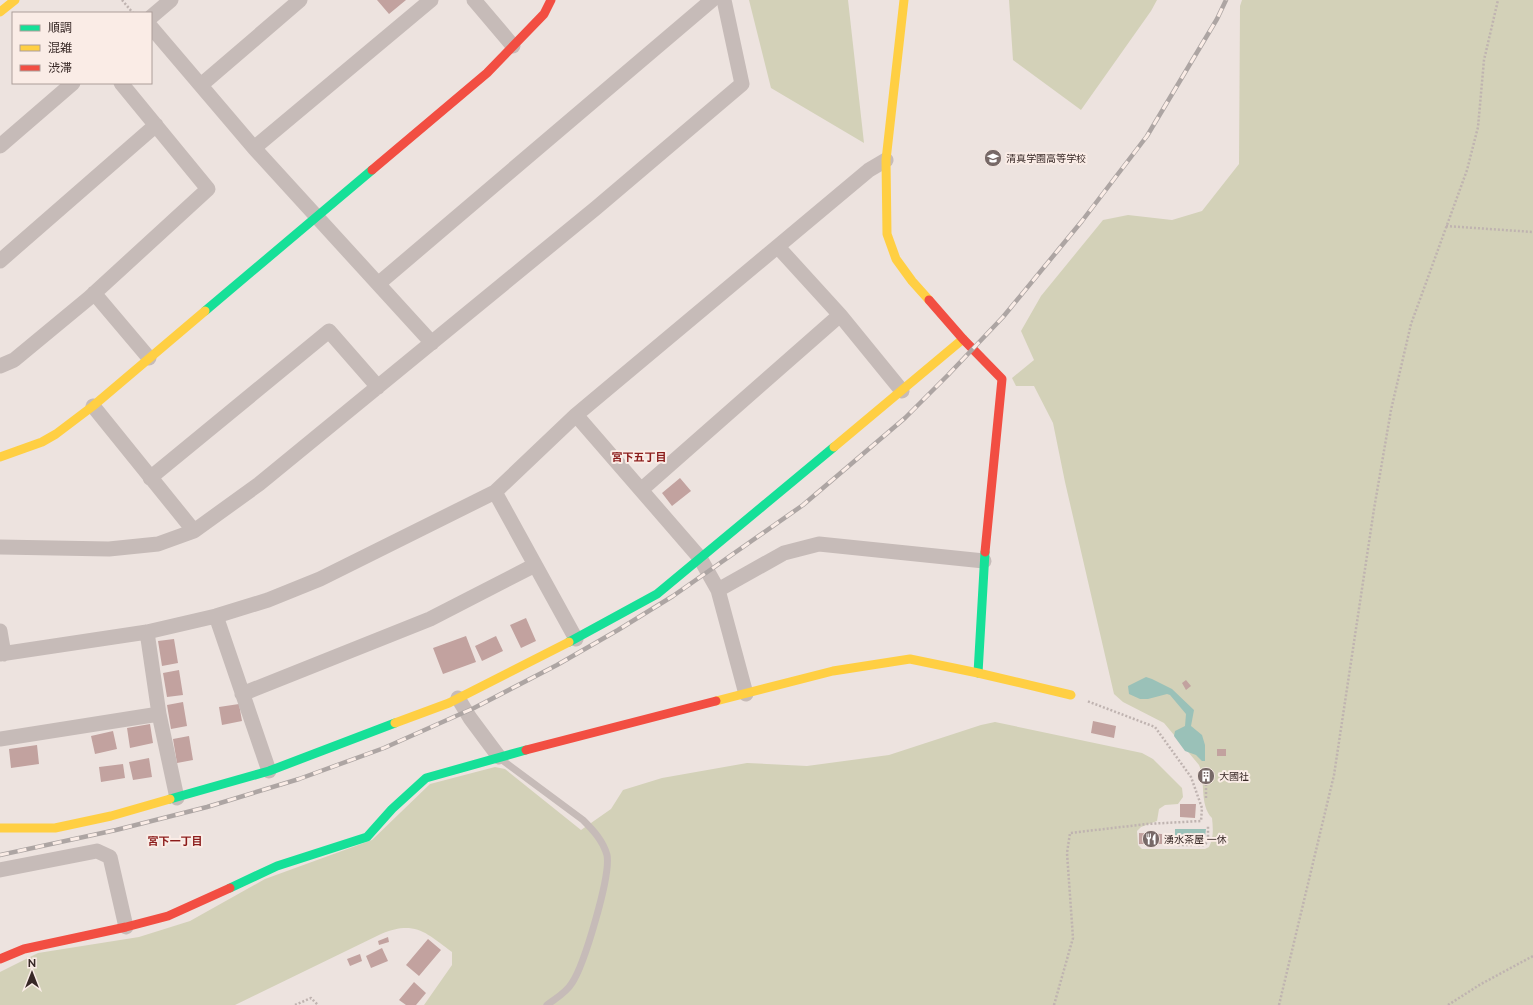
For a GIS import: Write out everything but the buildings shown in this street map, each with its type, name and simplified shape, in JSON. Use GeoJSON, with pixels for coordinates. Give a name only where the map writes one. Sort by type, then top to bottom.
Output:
{"type":"FeatureCollection","features":[{"type":"Feature","properties":{"kind":"main road"},"geometry":{"type":"LineString","coordinates":[[0,12],[15,0]]}},
{"type":"Feature","properties":{"kind":"main road"},"geometry":{"type":"LineString","coordinates":[[0,457],[42,442],[56,434],[93,406],[487,73],[544,14],[551,0]]}},
{"type":"Feature","properties":{"kind":"main road"},"geometry":{"type":"LineString","coordinates":[[904,0],[886,160],[886,205],[888,234],[896,259],[912,281],[963,339],[1002,379],[984,561],[978,673]]}},
{"type":"Feature","properties":{"kind":"main road"},"geometry":{"type":"LineString","coordinates":[[0,828],[55,828],[111,816],[269,771],[458,698],[576,639],[657,594],[963,339]]}},
{"type":"Feature","properties":{"kind":"main road"},"geometry":{"type":"LineString","coordinates":[[0,959],[24,949],[126,927],[168,916],[276,866],[367,837],[392,809],[426,778],[499,757],[833,671],[910,659],[1071,695]]}},
{"type":"Feature","properties":{"kind":"street"},"geometry":{"type":"LineString","coordinates":[[152,16],[171,0]]}},
{"type":"Feature","properties":{"kind":"street"},"geometry":{"type":"LineString","coordinates":[[201,85],[300,0]]}},
{"type":"Feature","properties":{"kind":"street"},"geometry":{"type":"LineString","coordinates":[[254,148],[431,0]]}},
{"type":"Feature","properties":{"kind":"street"},"geometry":{"type":"LineString","coordinates":[[474,0],[513,46]]}},
{"type":"Feature","properties":{"kind":"street"},"geometry":{"type":"LineString","coordinates":[[378,284],[712,0]]}},
{"type":"Feature","properties":{"kind":"street"},"geometry":{"type":"LineString","coordinates":[[0,546],[109,549],[158,544],[194,531],[259,484],[590,213],[742,84],[724,0]]}},
{"type":"Feature","properties":{"kind":"street"},"geometry":{"type":"LineString","coordinates":[[152,28],[254,148],[432,343]]}},
{"type":"Feature","properties":{"kind":"street"},"geometry":{"type":"LineString","coordinates":[[0,146],[72,84]]}},
{"type":"Feature","properties":{"kind":"street"},"geometry":{"type":"LineString","coordinates":[[0,366],[14,360],[94,293],[208,189],[122,84]]}},
{"type":"Feature","properties":{"kind":"street"},"geometry":{"type":"LineString","coordinates":[[0,262],[156,125]]}},
{"type":"Feature","properties":{"kind":"street"},"geometry":{"type":"LineString","coordinates":[[0,632],[2,654],[147,632],[216,616],[268,600],[320,580],[495,492],[576,415],[869,170],[886,160]]}},
{"type":"Feature","properties":{"kind":"street"},"geometry":{"type":"LineString","coordinates":[[778,247],[840,315],[902,391]]}},
{"type":"Feature","properties":{"kind":"street"},"geometry":{"type":"LineString","coordinates":[[94,293],[149,358]]}},
{"type":"Feature","properties":{"kind":"street"},"geometry":{"type":"LineString","coordinates":[[641,490],[840,315]]}},
{"type":"Feature","properties":{"kind":"street"},"geometry":{"type":"LineString","coordinates":[[150,478],[329,331],[378,387]]}},
{"type":"Feature","properties":{"kind":"street"},"geometry":{"type":"LineString","coordinates":[[93,406],[194,531]]}},
{"type":"Feature","properties":{"kind":"street"},"geometry":{"type":"LineString","coordinates":[[576,415],[700,558],[718,590],[746,694]]}},
{"type":"Feature","properties":{"kind":"street"},"geometry":{"type":"LineString","coordinates":[[495,492],[576,639]]}},
{"type":"Feature","properties":{"kind":"street"},"geometry":{"type":"LineString","coordinates":[[718,590],[784,553],[819,544],[984,561]]}},
{"type":"Feature","properties":{"kind":"street"},"geometry":{"type":"LineString","coordinates":[[242,694],[430,619],[535,565]]}},
{"type":"Feature","properties":{"kind":"street"},"geometry":{"type":"LineString","coordinates":[[216,616],[269,771]]}},
{"type":"Feature","properties":{"kind":"street"},"geometry":{"type":"LineString","coordinates":[[147,632],[159,714],[177,798]]}},
{"type":"Feature","properties":{"kind":"street"},"geometry":{"type":"LineString","coordinates":[[458,698],[470,718],[499,757]]}},
{"type":"Feature","properties":{"kind":"street"},"geometry":{"type":"LineString","coordinates":[[0,739],[159,714]]}},
{"type":"Feature","properties":{"kind":"street"},"geometry":{"type":"LineString","coordinates":[[0,870],[97,851],[110,857],[126,927]]}},
{"type":"Feature","properties":{"kind":"lane"},"geometry":{"type":"LineString","coordinates":[[499,757],[583,820],[594,831],[603,845],[607,857],[606,879],[599,907],[584,954],[573,982],[566,991],[547,1005]]}},
{"type":"Feature","properties":{"kind":"path"},"geometry":{"type":"LineString","coordinates":[[122,0],[132,12]]}},
{"type":"Feature","properties":{"kind":"path"},"geometry":{"type":"LineString","coordinates":[[1279,1005],[1334,775],[1374,509],[1391,410],[1411,324],[1467,170],[1478,127],[1484,60],[1498,0]]}},
{"type":"Feature","properties":{"kind":"path"},"geometry":{"type":"LineString","coordinates":[[1446,226],[1533,232]]}},
{"type":"Feature","properties":{"kind":"path"},"geometry":{"type":"LineString","coordinates":[[1054,1005],[1073,938],[1067,853],[1070,833],[1147,824],[1201,821],[1202,808],[1191,777],[1155,727],[1071,695]]}},
{"type":"Feature","properties":{"kind":"path"},"geometry":{"type":"LineString","coordinates":[[1206,779],[1206,798]]}},
{"type":"Feature","properties":{"kind":"path"},"geometry":{"type":"LineString","coordinates":[[1178,845],[1205,845],[1208,838],[1208,826]]}},
{"type":"Feature","properties":{"kind":"path"},"geometry":{"type":"LineString","coordinates":[[1448,1005],[1481,984],[1533,956]]}},
{"type":"Feature","properties":{"kind":"path"},"geometry":{"type":"LineString","coordinates":[[295,1005],[311,998],[318,1005]]}},
{"type":"Feature","properties":{"kind":"shaded area"},"geometry":{"type":"Polygon","coordinates":[[[749,0],[848,0],[864,143],[771,88],[749,0]]]}},
{"type":"Feature","properties":{"kind":"shaded area"},"geometry":{"type":"Polygon","coordinates":[[[1009,0],[1157,0],[1151,11],[1081,110],[1013,60],[1009,0]]]}},
{"type":"Feature","properties":{"kind":"shaded area"},"geometry":{"type":"Polygon","coordinates":[[[1242,0],[1533,0],[1533,1005],[424,1005],[452,965],[452,952],[427,934],[412,929],[403,928],[381,934],[235,1005],[0,1005],[0,972],[38,953],[139,937],[190,921],[265,879],[372,840],[430,784],[495,767],[505,769],[581,830],[611,809],[623,790],[662,778],[747,763],[807,766],[889,755],[981,725],[995,722],[1142,753],[1153,759],[1182,788],[1183,797],[1178,804],[1165,805],[1159,809],[1157,821],[1141,827],[1137,831],[1138,845],[1142,849],[1205,849],[1209,847],[1213,829],[1212,818],[1205,806],[1199,765],[1164,723],[1123,702],[1114,694],[1065,482],[1053,423],[1034,386],[1016,386],[1012,378],[1034,360],[1021,331],[1041,296],[1103,220],[1128,215],[1172,220],[1202,211],[1239,164],[1240,6],[1242,0]]]}},
{"type":"Feature","properties":{"kind":"water"},"geometry":{"type":"Polygon","coordinates":[[[1146,677],[1172,689],[1194,710],[1191,726],[1202,735],[1205,745],[1205,761],[1202,761],[1196,755],[1185,751],[1174,736],[1175,731],[1185,726],[1186,714],[1170,695],[1167,694],[1148,699],[1140,699],[1129,694],[1128,686],[1146,677]]]}},
{"type":"Feature","properties":{"kind":"water"},"geometry":{"type":"Polygon","coordinates":[[[1175,829],[1206,829],[1204,844],[1179,844],[1175,838],[1175,829]]]}},
{"type":"Feature","properties":{"kind":"railway"},"geometry":{"type":"LineString","coordinates":[[0,855],[116,830],[207,807],[299,779],[384,748],[474,708],[557,665],[673,596],[803,505],[905,418],[1003,317],[1082,221],[1147,136],[1217,19],[1226,0]]}},
{"type":"Feature","properties":{"kind":"traffic: fast"},"geometry":{"type":"LineString","coordinates":[[205,311],[372,170]]}},
{"type":"Feature","properties":{"kind":"traffic: fast"},"geometry":{"type":"LineString","coordinates":[[569,642],[657,594],[834,447]]}},
{"type":"Feature","properties":{"kind":"traffic: fast"},"geometry":{"type":"LineString","coordinates":[[978,673],[985,552]]}},
{"type":"Feature","properties":{"kind":"traffic: fast"},"geometry":{"type":"LineString","coordinates":[[170,799],[269,771],[395,723]]}},
{"type":"Feature","properties":{"kind":"traffic: fast"},"geometry":{"type":"LineString","coordinates":[[230,888],[277,866],[367,837],[392,809],[426,778],[526,750]]}},
{"type":"Feature","properties":{"kind":"traffic: slow"},"geometry":{"type":"LineString","coordinates":[[0,12],[15,0]]}},
{"type":"Feature","properties":{"kind":"traffic: slow"},"geometry":{"type":"LineString","coordinates":[[904,0],[886,160],[887,234],[896,259],[912,281],[929,300]]}},
{"type":"Feature","properties":{"kind":"traffic: slow"},"geometry":{"type":"LineString","coordinates":[[0,457],[42,442],[56,434],[93,406],[205,311]]}},
{"type":"Feature","properties":{"kind":"traffic: slow"},"geometry":{"type":"LineString","coordinates":[[834,447],[963,339]]}},
{"type":"Feature","properties":{"kind":"traffic: slow"},"geometry":{"type":"LineString","coordinates":[[395,723],[449,703],[569,642]]}},
{"type":"Feature","properties":{"kind":"traffic: slow"},"geometry":{"type":"LineString","coordinates":[[716,701],[833,671],[910,659],[1071,695]]}},
{"type":"Feature","properties":{"kind":"traffic: slow"},"geometry":{"type":"LineString","coordinates":[[0,828],[55,828],[111,816],[170,799]]}},
{"type":"Feature","properties":{"kind":"traffic: jam"},"geometry":{"type":"LineString","coordinates":[[372,170],[487,73],[544,14],[551,0]]}},
{"type":"Feature","properties":{"kind":"traffic: jam"},"geometry":{"type":"LineString","coordinates":[[929,300],[963,339],[1002,379],[985,552]]}},
{"type":"Feature","properties":{"kind":"traffic: jam"},"geometry":{"type":"LineString","coordinates":[[526,750],[716,701]]}},
{"type":"Feature","properties":{"kind":"traffic: jam"},"geometry":{"type":"LineString","coordinates":[[0,959],[24,949],[126,927],[168,916],[230,888]]}},
{"type":"Feature","properties":{"kind":"place","name":"清真学園高等学校"},"geometry":{"type":"Point","coordinates":[993,158]}},
{"type":"Feature","properties":{"kind":"place","name":"大國社"},"geometry":{"type":"Point","coordinates":[1206,776]}},
{"type":"Feature","properties":{"kind":"place","name":"湧水茶屋 一休"},"geometry":{"type":"Point","coordinates":[1151,839]}},
{"type":"Feature","properties":{"kind":"district","name":"宮下五丁目"},"geometry":{"type":"Point","coordinates":[639,457]}},
{"type":"Feature","properties":{"kind":"district","name":"宮下一丁目"},"geometry":{"type":"Point","coordinates":[175,841]}}]}
